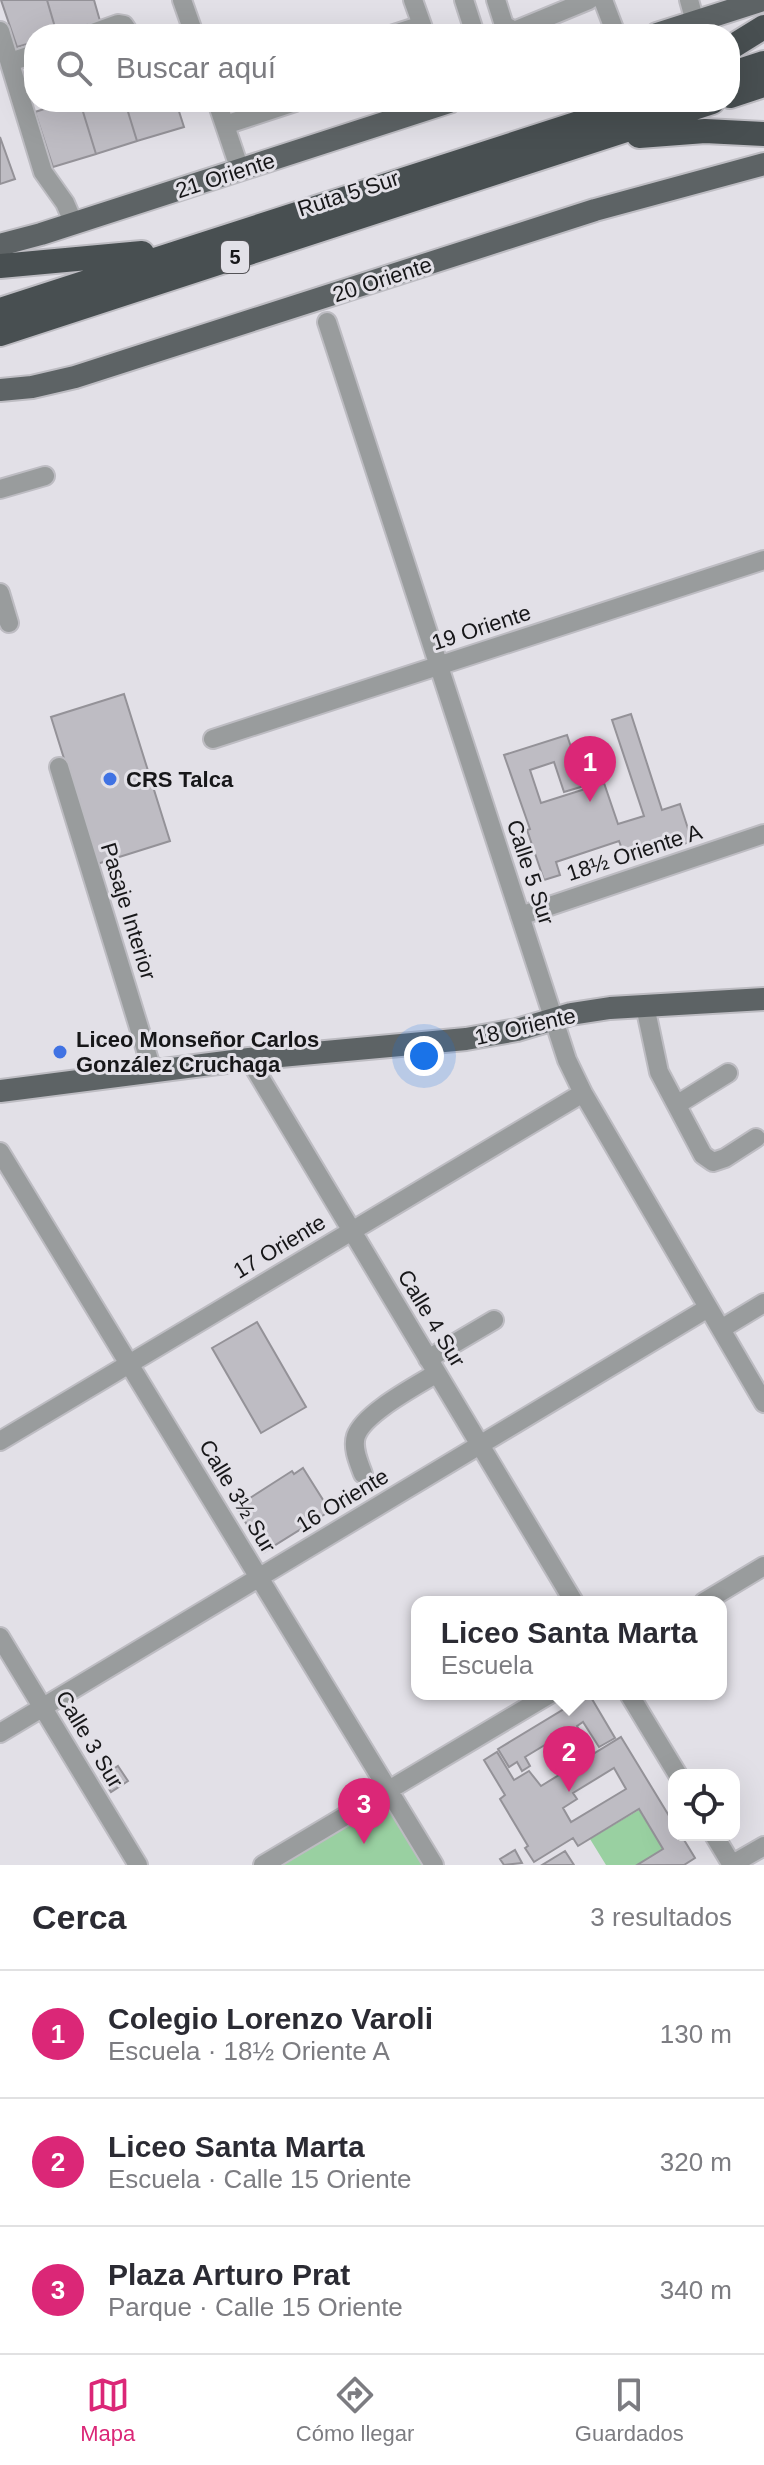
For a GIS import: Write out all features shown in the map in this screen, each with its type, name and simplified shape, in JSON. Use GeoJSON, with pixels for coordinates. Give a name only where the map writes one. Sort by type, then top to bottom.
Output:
{"type":"FeatureCollection","features":[{"type":"Feature","properties":{"kind":"highway"},"geometry":{"type":"LineString","coordinates":[[740,42],[764,27]]}},
{"type":"Feature","properties":{"kind":"highway"},"geometry":{"type":"LineString","coordinates":[[740,71],[764,63]]}},
{"type":"Feature","properties":{"kind":"highway"},"geometry":{"type":"LineString","coordinates":[[740,93],[764,85]]}},
{"type":"Feature","properties":{"kind":"highway","name":"Ruta 5 Sur"},"geometry":{"type":"LineString","coordinates":[[0,310],[608,112]]}},
{"type":"Feature","properties":{"kind":"highway","name":"Ruta 5 Sur"},"geometry":{"type":"LineString","coordinates":[[0,334],[681,112]]}},
{"type":"Feature","properties":{"kind":"highway"},"geometry":{"type":"LineString","coordinates":[[593,141],[685,132],[764,134]]}},
{"type":"Feature","properties":{"kind":"highway"},"geometry":{"type":"LineString","coordinates":[[0,266],[103,258],[203,244]]}},
{"type":"Feature","properties":{"kind":"highway"},"geometry":{"type":"LineString","coordinates":[[0,349],[41,332],[93,304]]}},
{"type":"Feature","properties":{"kind":"main road"},"geometry":{"type":"LineString","coordinates":[[689,24],[763,0]]}},
{"type":"Feature","properties":{"kind":"main road","name":"21 Oriente"},"geometry":{"type":"LineString","coordinates":[[0,245],[74,224],[418,112]]}},
{"type":"Feature","properties":{"kind":"main road","name":"20 Oriente"},"geometry":{"type":"LineString","coordinates":[[0,390],[32,387],[75,377],[595,210],[764,164]]}},
{"type":"Feature","properties":{"kind":"main road","name":"18 Oriente"},"geometry":{"type":"LineString","coordinates":[[0,1091],[249,1059],[491,1036],[610,1008],[764,999]]}},
{"type":"Feature","properties":{"kind":"street"},"geometry":{"type":"LineString","coordinates":[[182,0],[190,24]]}},
{"type":"Feature","properties":{"kind":"street"},"geometry":{"type":"LineString","coordinates":[[413,0],[421,24]]}},
{"type":"Feature","properties":{"kind":"street"},"geometry":{"type":"LineString","coordinates":[[464,0],[472,24]]}},
{"type":"Feature","properties":{"kind":"street"},"geometry":{"type":"LineString","coordinates":[[496,0],[504,24]]}},
{"type":"Feature","properties":{"kind":"street"},"geometry":{"type":"LineString","coordinates":[[531,24],[589,0]]}},
{"type":"Feature","properties":{"kind":"street"},"geometry":{"type":"LineString","coordinates":[[603,0],[612,24]]}},
{"type":"Feature","properties":{"kind":"street"},"geometry":{"type":"LineString","coordinates":[[689,0],[695,22]]}},
{"type":"Feature","properties":{"kind":"street"},"geometry":{"type":"LineString","coordinates":[[0,31],[24,109]]}},
{"type":"Feature","properties":{"kind":"street"},"geometry":{"type":"LineString","coordinates":[[10,62],[24,57]]}},
{"type":"Feature","properties":{"kind":"street"},"geometry":{"type":"LineString","coordinates":[[25,112],[43,172],[65,203],[74,224]]}},
{"type":"Feature","properties":{"kind":"street"},"geometry":{"type":"LineString","coordinates":[[220,112],[240,170]]}},
{"type":"Feature","properties":{"kind":"street"},"geometry":{"type":"LineString","coordinates":[[225,125],[265,112]]}},
{"type":"Feature","properties":{"kind":"street","name":"Calle 5 Sur"},"geometry":{"type":"LineString","coordinates":[[327,322],[567,1060],[583,1093],[764,1403]]}},
{"type":"Feature","properties":{"kind":"street"},"geometry":{"type":"LineString","coordinates":[[0,489],[45,476]]}},
{"type":"Feature","properties":{"kind":"street","name":"19 Oriente"},"geometry":{"type":"LineString","coordinates":[[213,739],[764,560]]}},
{"type":"Feature","properties":{"kind":"street"},"geometry":{"type":"LineString","coordinates":[[0,593],[9,623]]}},
{"type":"Feature","properties":{"kind":"street","name":"Pasaje Interior"},"geometry":{"type":"LineString","coordinates":[[59,767],[152,1070]]}},
{"type":"Feature","properties":{"kind":"street","name":"18½ Oriente A"},"geometry":{"type":"LineString","coordinates":[[520,916],[764,834]]}},
{"type":"Feature","properties":{"kind":"street"},"geometry":{"type":"LineString","coordinates":[[645,1006],[659,1072],[703,1155],[713,1162],[756,1138]]}},
{"type":"Feature","properties":{"kind":"street","name":"Calle 4 Sur"},"geometry":{"type":"LineString","coordinates":[[249,1059],[570,1596]]}},
{"type":"Feature","properties":{"kind":"street"},"geometry":{"type":"LineString","coordinates":[[678,1104],[728,1073]]}},
{"type":"Feature","properties":{"kind":"street","name":"17 Oriente"},"geometry":{"type":"LineString","coordinates":[[0,1441],[583,1093]]}},
{"type":"Feature","properties":{"kind":"street","name":"Calle 3½ Sur"},"geometry":{"type":"LineString","coordinates":[[1,1156],[434,1865]]}},
{"type":"Feature","properties":{"kind":"street"},"geometry":{"type":"LineString","coordinates":[[721,1329],[764,1303]]}},
{"type":"Feature","properties":{"kind":"street","name":"16 Oriente"},"geometry":{"type":"LineString","coordinates":[[0,1733],[708,1308]]}},
{"type":"Feature","properties":{"kind":"street"},"geometry":{"type":"LineString","coordinates":[[363,1474],[354,1446],[364,1423],[494,1320]]}},
{"type":"Feature","properties":{"kind":"street"},"geometry":{"type":"LineString","coordinates":[[714,1596],[764,1566]]}},
{"type":"Feature","properties":{"kind":"street","name":"Calle 3 Sur"},"geometry":{"type":"LineString","coordinates":[[0,1637],[138,1865]]}},
{"type":"Feature","properties":{"kind":"street"},"geometry":{"type":"LineString","coordinates":[[263,1865],[540,1700]]}},
{"type":"Feature","properties":{"kind":"street"},"geometry":{"type":"LineString","coordinates":[[633,1700],[674,1769]]}},
{"type":"Feature","properties":{"kind":"street"},"geometry":{"type":"LineString","coordinates":[[718,1841],[732,1865],[764,1846]]}},
{"type":"Feature","properties":{"kind":"green space"},"geometry":{"type":"Polygon","coordinates":[[[377,1809],[392,1812],[424,1865],[282,1865],[377,1809]]]}},
{"type":"Feature","properties":{"kind":"green space"},"geometry":{"type":"Polygon","coordinates":[[[639,1810],[663,1849],[637,1865],[606,1865],[590,1839],[639,1810]]]}},
{"type":"Feature","properties":{"kind":"building"},"geometry":{"type":"Polygon","coordinates":[[[1,0],[47,0],[54,24],[24,24],[24,45],[17,47],[1,0]]]}},
{"type":"Feature","properties":{"kind":"building"},"geometry":{"type":"Polygon","coordinates":[[[47,0],[94,0],[100,21],[54,24],[47,0]]]}},
{"type":"Feature","properties":{"kind":"building"},"geometry":{"type":"Polygon","coordinates":[[[35,112],[83,112],[96,154],[53,167],[35,112]]]}},
{"type":"Feature","properties":{"kind":"building"},"geometry":{"type":"Polygon","coordinates":[[[83,112],[128,112],[137,141],[96,154],[83,112]]]}},
{"type":"Feature","properties":{"kind":"building"},"geometry":{"type":"Polygon","coordinates":[[[128,112],[179,112],[184,127],[137,141],[128,112]]]}},
{"type":"Feature","properties":{"kind":"building"},"geometry":{"type":"Polygon","coordinates":[[[0,137],[15,179],[0,184],[0,137]]]}},
{"type":"Feature","properties":{"kind":"building","name":"CRS Talca"},"geometry":{"type":"Polygon","coordinates":[[[124,694],[170,841],[97,864],[51,717],[124,694]]]}},
{"type":"Feature","properties":{"kind":"building"},"geometry":{"type":"Polygon","coordinates":[[[631,714],[662,810],[680,804],[692,841],[641,858],[641,855],[631,858],[629,850],[623,852],[619,841],[556,862],[560,875],[544,880],[504,755],[567,735],[584,786],[564,792],[554,762],[530,770],[541,803],[604,783],[618,824],[644,816],[612,720],[631,714]]]}},
{"type":"Feature","properties":{"kind":"building"},"geometry":{"type":"Polygon","coordinates":[[[257,1322],[306,1407],[261,1433],[212,1348],[257,1322]]]}},
{"type":"Feature","properties":{"kind":"building"},"geometry":{"type":"Polygon","coordinates":[[[303,1468],[330,1511],[264,1552],[236,1507],[292,1471],[294,1474],[303,1468]]]}},
{"type":"Feature","properties":{"kind":"building"},"geometry":{"type":"Polygon","coordinates":[[[579,1700],[593,1700],[615,1738],[599,1747],[583,1722],[577,1726],[582,1735],[573,1741],[568,1731],[525,1757],[530,1766],[522,1771],[517,1762],[509,1767],[498,1749],[579,1700]]]}},
{"type":"Feature","properties":{"kind":"building"},"geometry":{"type":"Polygon","coordinates":[[[621,1737],[668,1814],[668,1841],[685,1841],[695,1858],[684,1865],[637,1865],[663,1849],[639,1809],[578,1846],[573,1838],[534,1862],[500,1799],[505,1795],[484,1760],[497,1752],[514,1780],[529,1771],[541,1786],[621,1737]],[[614,1768],[573,1793],[577,1799],[563,1808],[571,1822],[626,1789],[614,1768]]]}},
{"type":"Feature","properties":{"kind":"building"},"geometry":{"type":"Polygon","coordinates":[[[118,1766],[128,1781],[111,1792],[101,1777],[118,1766]]]}},
{"type":"Feature","properties":{"kind":"building"},"geometry":{"type":"Polygon","coordinates":[[[515,1850],[522,1863],[504,1865],[500,1859],[515,1850]]]}},
{"type":"Feature","properties":{"kind":"building"},"geometry":{"type":"Polygon","coordinates":[[[565,1851],[574,1865],[542,1865],[565,1851]]]}},
{"type":"Feature","properties":{"kind":"place","name":"CRS Talca"},"geometry":{"type":"Point","coordinates":[110,779]}},
{"type":"Feature","properties":{"kind":"place","name":"Colegio Lorenzo Varoli"},"geometry":{"type":"Point","coordinates":[590,802]}},
{"type":"Feature","properties":{"kind":"place","name":"Liceo Monseñor Carlos González Cruchaga"},"geometry":{"type":"Point","coordinates":[60,1052]}},
{"type":"Feature","properties":{"kind":"place","name":"Liceo Santa Marta"},"geometry":{"type":"Point","coordinates":[569,1792]}},
{"type":"Feature","properties":{"kind":"place","name":"Plaza Arturo Prat"},"geometry":{"type":"Point","coordinates":[364,1844]}}]}
